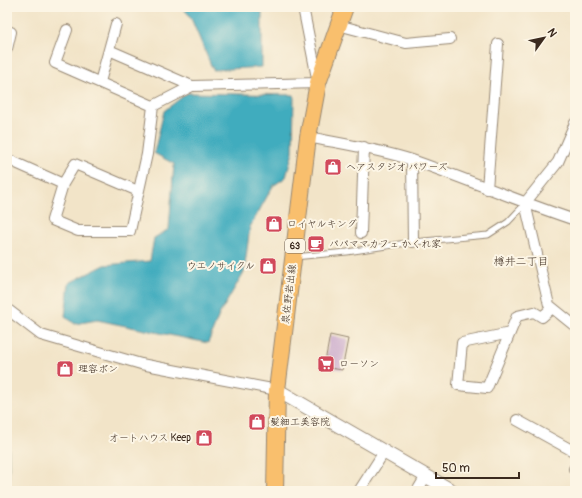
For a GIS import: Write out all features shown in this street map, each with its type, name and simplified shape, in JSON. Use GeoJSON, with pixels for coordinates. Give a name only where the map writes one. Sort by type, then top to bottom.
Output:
{"type":"FeatureCollection","features":[{"type":"Feature","properties":{"kind":"main road","name":"泉佐野岩出線"},"geometry":{"type":"LineString","coordinates":[[275,491],[277,390],[308,137],[318,83],[345,7]]}},
{"type":"Feature","properties":{"kind":"street"},"geometry":{"type":"LineString","coordinates":[[109,50],[192,86],[318,83],[303,7]]}},
{"type":"Feature","properties":{"kind":"street"},"geometry":{"type":"LineString","coordinates":[[100,82],[116,24]]}},
{"type":"Feature","properties":{"kind":"street"},"geometry":{"type":"LineString","coordinates":[[338,25],[406,43],[450,39]]}},
{"type":"Feature","properties":{"kind":"street"},"geometry":{"type":"LineString","coordinates":[[67,30],[55,63],[153,106]]}},
{"type":"Feature","properties":{"kind":"street"},"geometry":{"type":"LineString","coordinates":[[7,31],[11,32],[7,49]]}},
{"type":"Feature","properties":{"kind":"street"},"geometry":{"type":"LineString","coordinates":[[487,189],[498,44]]}},
{"type":"Feature","properties":{"kind":"street"},"geometry":{"type":"LineString","coordinates":[[153,106],[192,86]]}},
{"type":"Feature","properties":{"kind":"street"},"geometry":{"type":"LineString","coordinates":[[138,191],[75,164],[63,184],[52,220],[78,231],[130,232],[147,154],[153,106]]}},
{"type":"Feature","properties":{"kind":"street"},"geometry":{"type":"LineString","coordinates":[[525,203],[558,162],[575,123]]}},
{"type":"Feature","properties":{"kind":"street"},"geometry":{"type":"LineString","coordinates":[[308,137],[364,147],[412,160],[525,203],[575,220]]}},
{"type":"Feature","properties":{"kind":"street"},"geometry":{"type":"LineString","coordinates":[[361,233],[364,147]]}},
{"type":"Feature","properties":{"kind":"street"},"geometry":{"type":"LineString","coordinates":[[7,159],[63,184]]}},
{"type":"Feature","properties":{"kind":"street"},"geometry":{"type":"LineString","coordinates":[[412,160],[413,242]]}},
{"type":"Feature","properties":{"kind":"street"},"geometry":{"type":"LineString","coordinates":[[525,203],[549,305],[575,326]]}},
{"type":"Feature","properties":{"kind":"street"},"geometry":{"type":"LineString","coordinates":[[510,333],[462,343],[458,385],[487,388],[510,333],[517,316],[534,312],[542,317],[552,308]]}},
{"type":"Feature","properties":{"kind":"street"},"geometry":{"type":"LineString","coordinates":[[7,309],[41,335],[141,364],[277,390],[452,491]]}},
{"type":"Feature","properties":{"kind":"street"},"geometry":{"type":"LineString","coordinates":[[517,420],[575,452]]}},
{"type":"Feature","properties":{"kind":"street"},"geometry":{"type":"LineString","coordinates":[[359,491],[384,452]]}},
{"type":"Feature","properties":{"kind":"street"},"geometry":{"type":"LineString","coordinates":[[417,491],[426,476]]}},
{"type":"Feature","properties":{"kind":"lane"},"geometry":{"type":"LineString","coordinates":[[294,257],[347,252],[413,242],[488,235],[508,222],[525,203]]}},
{"type":"Feature","properties":{"kind":"water"},"geometry":{"type":"Polygon","coordinates":[[[182,7],[262,7],[262,67],[213,70],[190,16],[182,7]]]}},
{"type":"Feature","properties":{"kind":"water"},"geometry":{"type":"Polygon","coordinates":[[[187,93],[294,95],[293,152],[286,177],[273,186],[250,227],[244,272],[219,315],[208,343],[97,320],[75,324],[65,316],[69,283],[105,265],[150,261],[154,238],[169,229],[174,164],[154,153],[164,111],[187,93]]]}},
{"type":"Feature","properties":{"kind":"water"},"geometry":{"type":"Polygon","coordinates":[[[7,371],[8,373],[9,491],[7,491],[7,371]]]}},
{"type":"Feature","properties":{"kind":"building"},"geometry":{"type":"Polygon","coordinates":[[[330,335],[348,339],[342,370],[324,367],[330,335]]]}},
{"type":"Feature","properties":{"kind":"place","name":"ヘアスタジオ パワーズ"},"geometry":{"type":"Point","coordinates":[333,167]}},
{"type":"Feature","properties":{"kind":"place","name":"ロイヤルキング"},"geometry":{"type":"Point","coordinates":[274,224]}},
{"type":"Feature","properties":{"kind":"place","name":"パパママカフェ かくれ家"},"geometry":{"type":"Point","coordinates":[316,244]}},
{"type":"Feature","properties":{"kind":"place","name":"ウエノサイクル"},"geometry":{"type":"Point","coordinates":[268,266]}},
{"type":"Feature","properties":{"kind":"place","name":"ローソン"},"geometry":{"type":"Point","coordinates":[326,364]}},
{"type":"Feature","properties":{"kind":"place","name":"理容ボン"},"geometry":{"type":"Point","coordinates":[65,369]}},
{"type":"Feature","properties":{"kind":"place","name":"髪細工美容院"},"geometry":{"type":"Point","coordinates":[257,422]}},
{"type":"Feature","properties":{"kind":"place","name":"オートハウス Keep"},"geometry":{"type":"Point","coordinates":[204,438]}},
{"type":"Feature","properties":{"kind":"district","name":"樽井二丁目"},"geometry":{"type":"Point","coordinates":[521,261]}}]}
